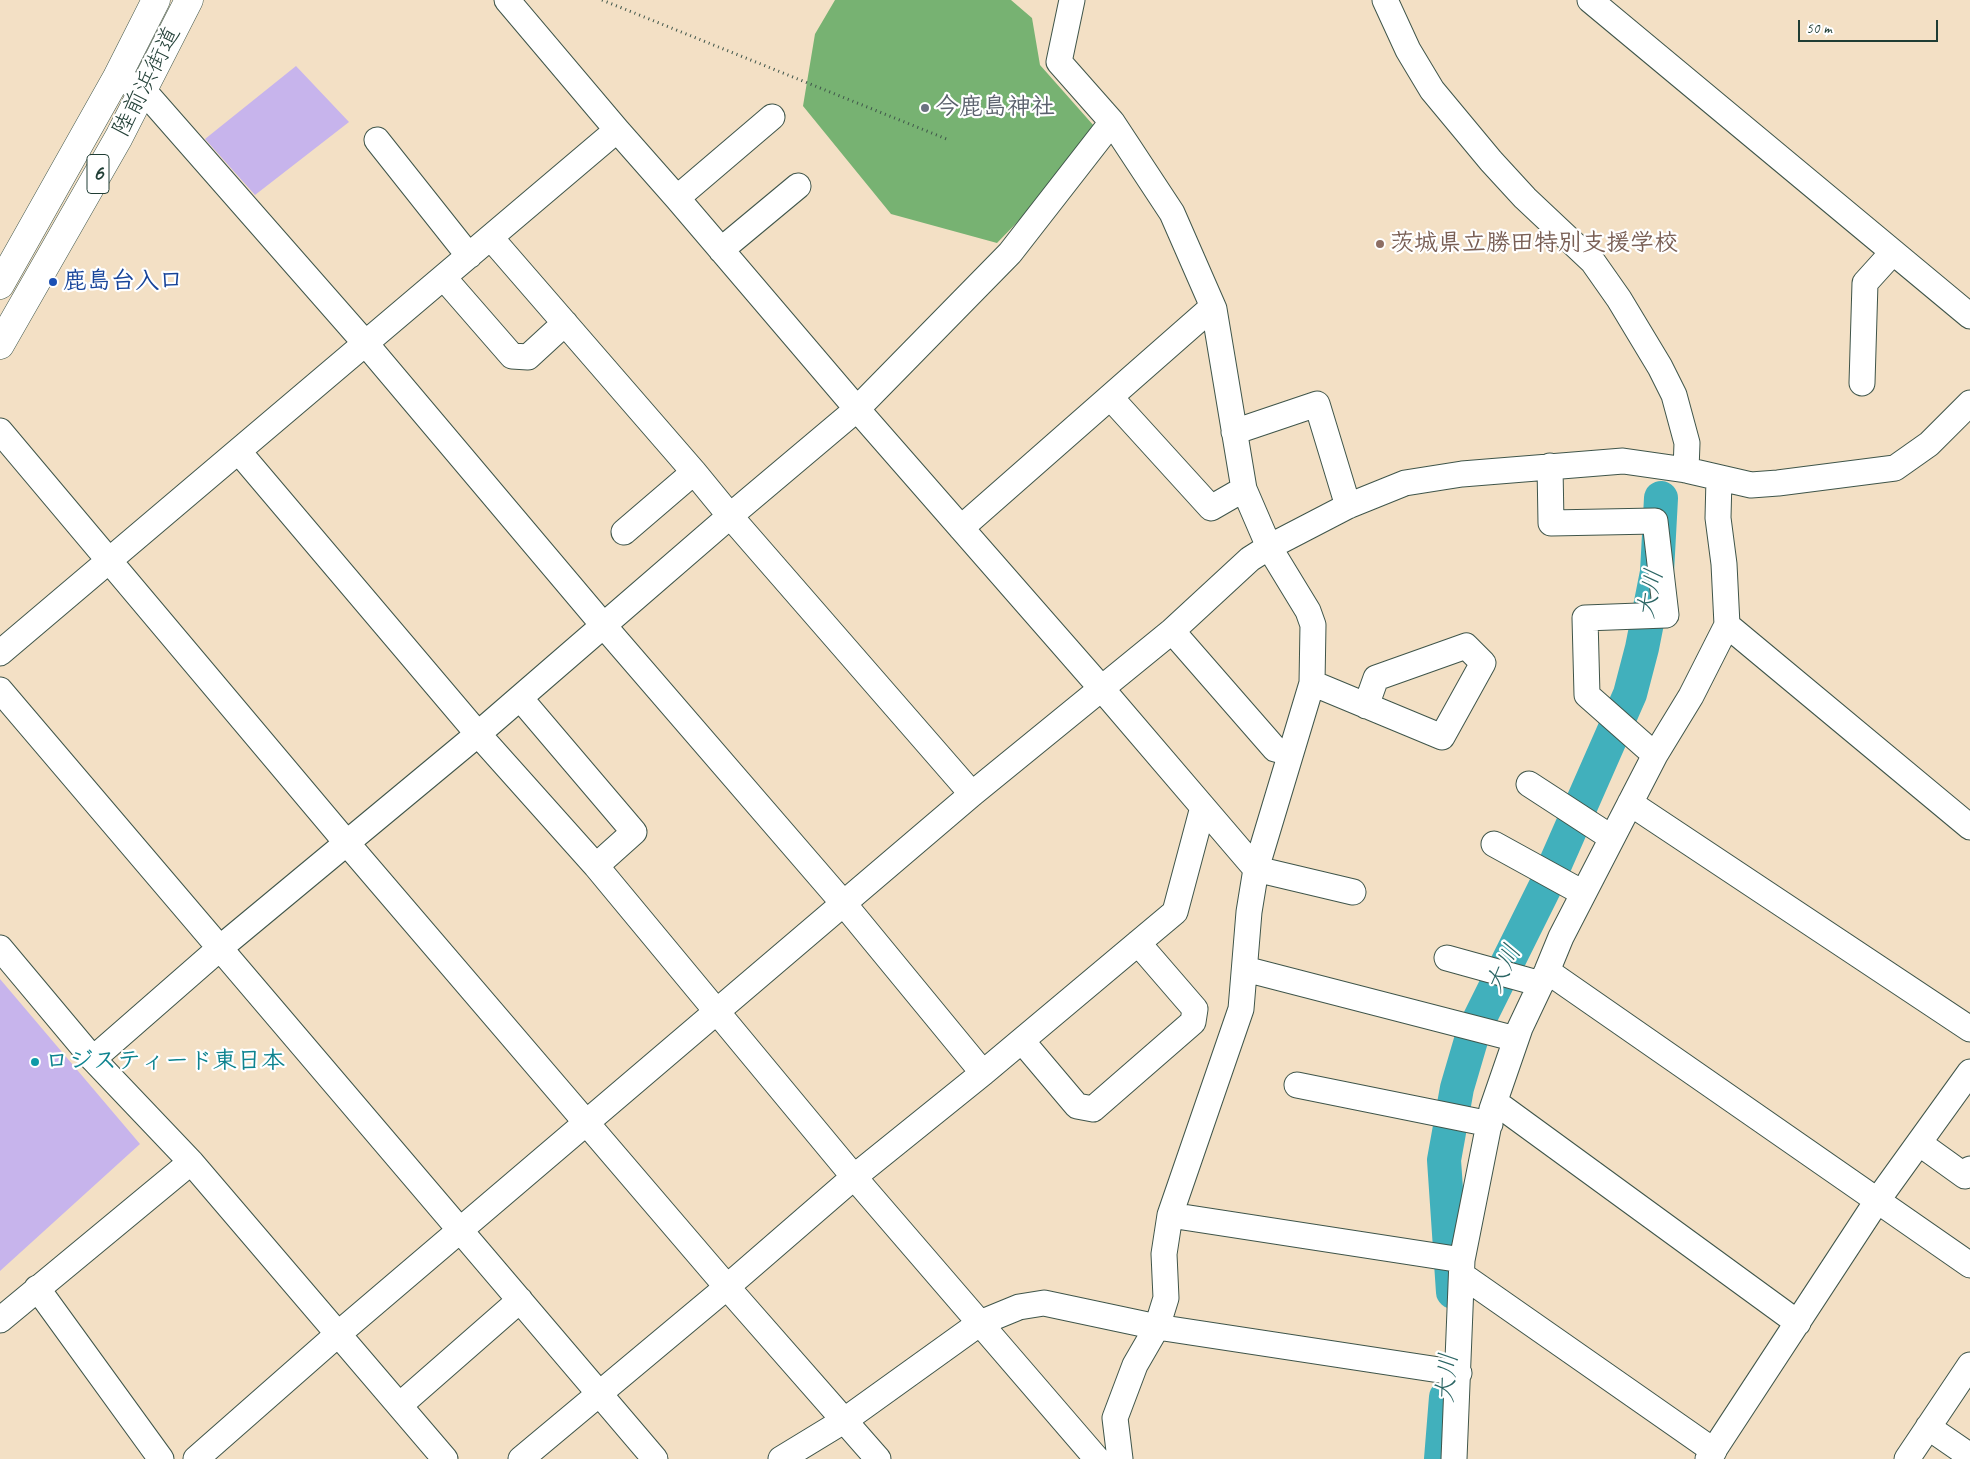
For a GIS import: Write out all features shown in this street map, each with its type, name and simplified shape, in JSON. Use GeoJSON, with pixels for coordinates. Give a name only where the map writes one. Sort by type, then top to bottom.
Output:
{"type":"FeatureCollection","features":[{"type":"Feature","properties":{"kind":"highway","name":"陸前浜街道"},"geometry":{"type":"LineString","coordinates":[[0,285],[117,77],[156,0]]}},
{"type":"Feature","properties":{"kind":"highway","name":"陸前浜街道"},"geometry":{"type":"LineString","coordinates":[[0,345],[118,137],[189,0]]}},
{"type":"Feature","properties":{"kind":"street"},"geometry":{"type":"LineString","coordinates":[[507,0],[857,409],[1102,689],[1256,869],[1354,892]]}},
{"type":"Feature","properties":{"kind":"street"},"geometry":{"type":"LineString","coordinates":[[1072,0],[1059,62],[1112,122],[1172,213],[1214,308],[1244,489],[1269,547],[1308,612],[1313,625],[1312,683],[1256,869],[1249,912],[1241,1009],[1170,1215],[1164,1254],[1166,1298],[1157,1327],[1135,1365],[1115,1418],[1120,1459]]}},
{"type":"Feature","properties":{"kind":"street"},"geometry":{"type":"LineString","coordinates":[[1590,0],[1970,316]]}},
{"type":"Feature","properties":{"kind":"street"},"geometry":{"type":"LineString","coordinates":[[1391,3],[1408,50],[1432,90],[1519,192],[1593,262],[1619,300],[1660,367],[1674,395],[1687,443],[1686,470]]}},
{"type":"Feature","properties":{"kind":"street"},"geometry":{"type":"LineString","coordinates":[[117,77],[143,90],[366,344],[604,626],[844,904],[983,1073]]}},
{"type":"Feature","properties":{"kind":"street"},"geometry":{"type":"LineString","coordinates":[[677,198],[772,117]]}},
{"type":"Feature","properties":{"kind":"street"},"geometry":{"type":"LineString","coordinates":[[93,1059],[220,948],[478,734],[857,409],[1010,253],[1112,122]]}},
{"type":"Feature","properties":{"kind":"street"},"geometry":{"type":"LineString","coordinates":[[0,653],[617,130]]}},
{"type":"Feature","properties":{"kind":"street"},"geometry":{"type":"LineString","coordinates":[[377,140],[469,256]]}},
{"type":"Feature","properties":{"kind":"street"},"geometry":{"type":"LineString","coordinates":[[721,250],[798,186]]}},
{"type":"Feature","properties":{"kind":"street"},"geometry":{"type":"LineString","coordinates":[[491,238],[972,794]]}},
{"type":"Feature","properties":{"kind":"street"},"geometry":{"type":"LineString","coordinates":[[1862,383],[1865,284],[1893,252]]}},
{"type":"Feature","properties":{"kind":"street"},"geometry":{"type":"LineString","coordinates":[[444,278],[512,356],[528,358],[565,323]]}},
{"type":"Feature","properties":{"kind":"street"},"geometry":{"type":"LineString","coordinates":[[961,528],[1110,396],[1208,311],[1214,308]]}},
{"type":"Feature","properties":{"kind":"street"},"geometry":{"type":"LineString","coordinates":[[1110,396],[1211,508],[1244,489]]}},
{"type":"Feature","properties":{"kind":"street"},"geometry":{"type":"LineString","coordinates":[[1234,432],[1317,404],[1348,506]]}},
{"type":"Feature","properties":{"kind":"street"},"geometry":{"type":"LineString","coordinates":[[196,1459],[337,1334],[588,1123],[972,794],[1172,630],[1250,558],[1348,506],[1405,483],[1462,474],[1624,461],[1686,470],[1751,485],[1895,468],[1929,444],[1970,404]]}},
{"type":"Feature","properties":{"kind":"street"},"geometry":{"type":"LineString","coordinates":[[0,431],[346,842],[727,1287],[878,1459]]}},
{"type":"Feature","properties":{"kind":"street"},"geometry":{"type":"LineString","coordinates":[[239,452],[478,734],[596,866],[854,1177],[1094,1458]]}},
{"type":"Feature","properties":{"kind":"street"},"geometry":{"type":"LineString","coordinates":[[1550,466],[1551,523],[1655,521],[1666,615],[1585,618],[1586,695],[1655,755]]}},
{"type":"Feature","properties":{"kind":"street"},"geometry":{"type":"LineString","coordinates":[[624,532],[694,472]]}},
{"type":"Feature","properties":{"kind":"street"},"geometry":{"type":"LineString","coordinates":[[1454,1459],[1462,1268],[1492,1113],[1516,1039],[1561,937],[1655,755],[1691,696],[1727,625],[1724,564],[1718,518],[1719,478]]}},
{"type":"Feature","properties":{"kind":"street"},"geometry":{"type":"LineString","coordinates":[[1727,625],[1970,827]]}},
{"type":"Feature","properties":{"kind":"street"},"geometry":{"type":"LineString","coordinates":[[1172,630],[1275,748],[1290,753]]}},
{"type":"Feature","properties":{"kind":"street"},"geometry":{"type":"LineString","coordinates":[[1312,683],[1366,706],[1442,738],[1483,663],[1466,646],[1376,678],[1366,706]]}},
{"type":"Feature","properties":{"kind":"street"},"geometry":{"type":"LineString","coordinates":[[0,690],[655,1459]]}},
{"type":"Feature","properties":{"kind":"street"},"geometry":{"type":"LineString","coordinates":[[520,698],[634,832],[596,866]]}},
{"type":"Feature","properties":{"kind":"street"},"geometry":{"type":"LineString","coordinates":[[1529,784],[1612,838]]}},
{"type":"Feature","properties":{"kind":"street"},"geometry":{"type":"LineString","coordinates":[[1630,802],[1970,1029]]}},
{"type":"Feature","properties":{"kind":"street"},"geometry":{"type":"LineString","coordinates":[[521,1459],[727,1287],[854,1177],[1022,1041],[1175,912],[1202,807]]}},
{"type":"Feature","properties":{"kind":"street"},"geometry":{"type":"LineString","coordinates":[[1494,844],[1583,893]]}},
{"type":"Feature","properties":{"kind":"street"},"geometry":{"type":"LineString","coordinates":[[1022,1041],[1077,1106],[1093,1109],[1193,1022],[1195,1009],[1138,943]]}},
{"type":"Feature","properties":{"kind":"street"},"geometry":{"type":"LineString","coordinates":[[0,948],[93,1059],[191,1162],[446,1459]]}},
{"type":"Feature","properties":{"kind":"street"},"geometry":{"type":"LineString","coordinates":[[1447,958],[1544,977],[1970,1265]]}},
{"type":"Feature","properties":{"kind":"street"},"geometry":{"type":"LineString","coordinates":[[1245,969],[1516,1039]]}},
{"type":"Feature","properties":{"kind":"street"},"geometry":{"type":"LineString","coordinates":[[1170,1215],[1462,1268],[1711,1455],[1877,1201],[1970,1072]]}},
{"type":"Feature","properties":{"kind":"street"},"geometry":{"type":"LineString","coordinates":[[1297,1085],[1492,1113],[1798,1323]]}},
{"type":"Feature","properties":{"kind":"street"},"geometry":{"type":"LineString","coordinates":[[1919,1144],[1965,1176],[1970,1169]]}},
{"type":"Feature","properties":{"kind":"street"},"geometry":{"type":"LineString","coordinates":[[0,1320],[191,1162]]}},
{"type":"Feature","properties":{"kind":"street"},"geometry":{"type":"LineString","coordinates":[[37,1288],[161,1459]]}},
{"type":"Feature","properties":{"kind":"street"},"geometry":{"type":"LineString","coordinates":[[400,1405],[520,1300]]}},
{"type":"Feature","properties":{"kind":"street"},"geometry":{"type":"LineString","coordinates":[[781,1459],[845,1420],[980,1323],[1019,1307],[1044,1303],[1157,1327],[1459,1373]]}},
{"type":"Feature","properties":{"kind":"street"},"geometry":{"type":"LineString","coordinates":[[1907,1459],[1970,1365]]}},
{"type":"Feature","properties":{"kind":"street"},"geometry":{"type":"LineString","coordinates":[[1928,1427],[1970,1456]]}},
{"type":"Feature","properties":{"kind":"path"},"geometry":{"type":"LineString","coordinates":[[602,0],[949,140]]}},
{"type":"Feature","properties":{"kind":"green space"},"geometry":{"type":"Polygon","coordinates":[[[835,0],[1011,0],[1032,18],[1040,65],[1102,135],[997,243],[891,214],[803,106],[815,34],[835,0]]]}},
{"type":"Feature","properties":{"kind":"building"},"geometry":{"type":"Polygon","coordinates":[[[296,66],[349,122],[255,195],[205,139],[296,66]]]}},
{"type":"Feature","properties":{"kind":"building","name":"ロジスティード東日本"},"geometry":{"type":"Polygon","coordinates":[[[0,979],[140,1144],[0,1271],[0,979]]]}},
{"type":"Feature","properties":{"kind":"waterway","name":"大川"},"geometry":{"type":"LineString","coordinates":[[1453,1292],[1444,1160],[1457,1088],[1474,1030],[1546,885],[1630,694],[1642,648],[1657,572],[1661,498]]}},
{"type":"Feature","properties":{"kind":"waterway","name":"大川"},"geometry":{"type":"LineString","coordinates":[[1441,1459],[1446,1397]]}},
{"type":"Feature","properties":{"kind":"place","name":"今鹿島神社"},"geometry":{"type":"Point","coordinates":[925,108]}},
{"type":"Feature","properties":{"kind":"place","name":"茨城県立勝田特別支援学校"},"geometry":{"type":"Point","coordinates":[1380,244]}},
{"type":"Feature","properties":{"kind":"place","name":"鹿島台入口"},"geometry":{"type":"Point","coordinates":[53,282]}},
{"type":"Feature","properties":{"kind":"place","name":"ロジスティード東日本"},"geometry":{"type":"Point","coordinates":[35,1062]}}]}
